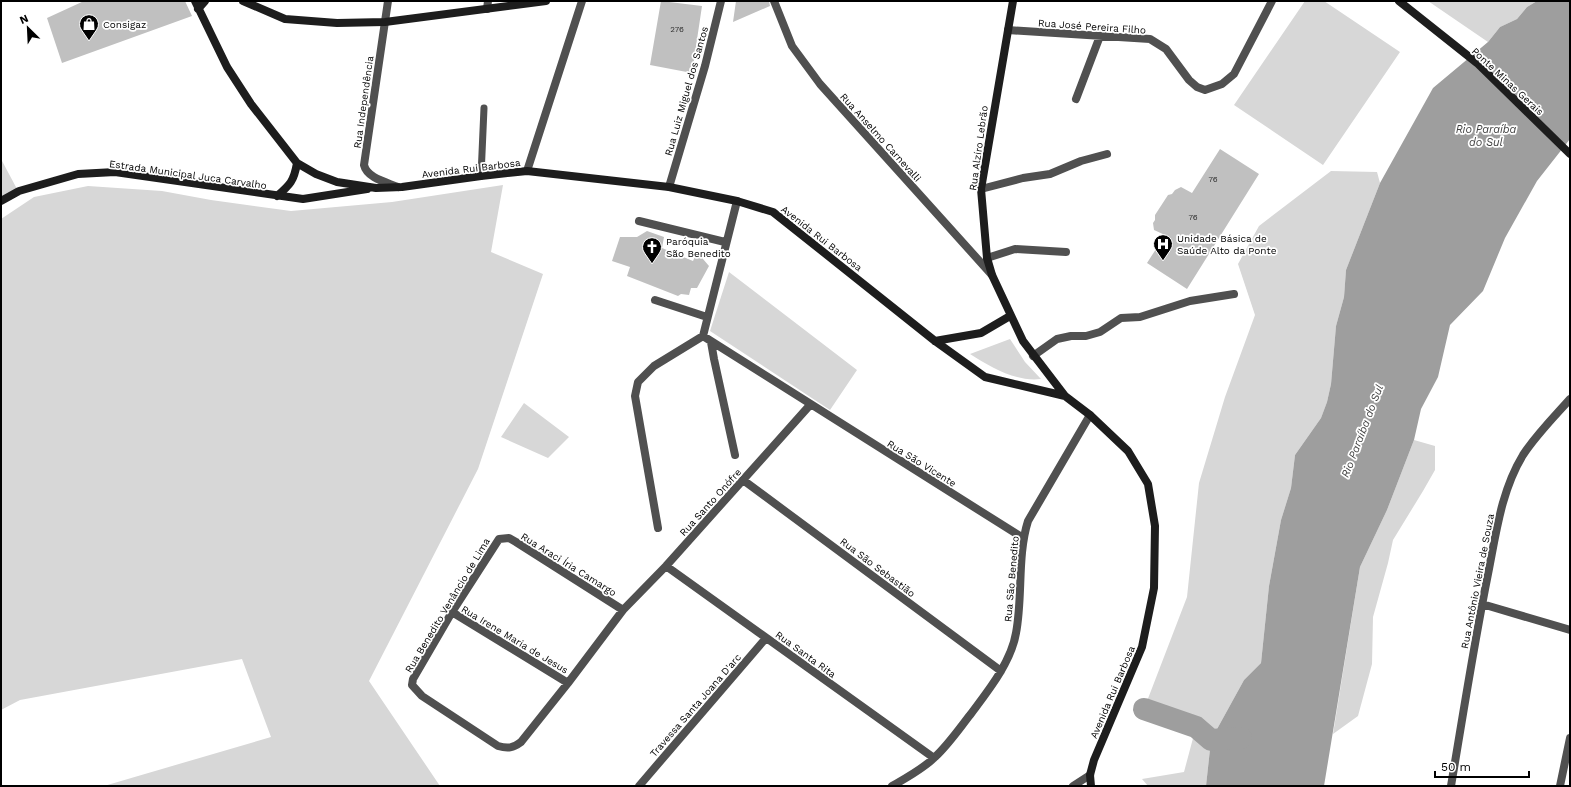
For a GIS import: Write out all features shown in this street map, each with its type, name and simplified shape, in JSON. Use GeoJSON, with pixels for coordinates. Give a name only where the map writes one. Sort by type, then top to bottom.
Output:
{"type":"FeatureCollection","features":[{"type":"Feature","properties":{"kind":"main road"},"geometry":{"type":"LineString","coordinates":[[197,5],[205,1]]}},
{"type":"Feature","properties":{"kind":"main road"},"geometry":{"type":"LineString","coordinates":[[243,1],[285,19],[337,23],[385,22],[488,5],[546,1]]}},
{"type":"Feature","properties":{"kind":"main road","name":"Rua Alzíro Lebrão"},"geometry":{"type":"LineString","coordinates":[[1013,1],[981,189],[988,258],[992,275],[1023,342],[1065,396]]}},
{"type":"Feature","properties":{"kind":"main road","name":"Ponte Minas Gerais"},"geometry":{"type":"LineString","coordinates":[[1399,1],[1477,63],[1570,154]]}},
{"type":"Feature","properties":{"kind":"main road","name":"Avenida Rui Barbosa"},"geometry":{"type":"LineString","coordinates":[[197,5],[226,67],[251,104],[297,163],[316,174],[337,182],[376,188],[398,187],[527,171],[669,187],[737,201],[773,212],[935,341],[985,377],[1065,396],[1090,414],[1128,451],[1148,484],[1155,526],[1154,588],[1142,647],[1094,760],[1090,775],[1091,786]]}},
{"type":"Feature","properties":{"kind":"main road"},"geometry":{"type":"LineString","coordinates":[[277,196],[290,185],[294,177],[297,163]]}},
{"type":"Feature","properties":{"kind":"main road","name":"Estrada Municipal Juca Carvalho"},"geometry":{"type":"LineString","coordinates":[[1,201],[19,191],[78,174],[115,172],[303,199],[376,188]]}},
{"type":"Feature","properties":{"kind":"main road"},"geometry":{"type":"LineString","coordinates":[[935,341],[981,333],[1010,316]]}},
{"type":"Feature","properties":{"kind":"street","name":"Rua Independência"},"geometry":{"type":"LineString","coordinates":[[388,1],[364,165],[366,170],[371,175],[398,187]]}},
{"type":"Feature","properties":{"kind":"street"},"geometry":{"type":"LineString","coordinates":[[527,171],[582,1]]}},
{"type":"Feature","properties":{"kind":"street","name":"Rua Luiz Miguel dos Santos"},"geometry":{"type":"LineString","coordinates":[[669,187],[705,66],[721,1]]}},
{"type":"Feature","properties":{"kind":"street","name":"Rua Anselmo Carnevalli"},"geometry":{"type":"LineString","coordinates":[[774,1],[792,46],[820,84],[992,275]]}},
{"type":"Feature","properties":{"kind":"street","name":"Rua José Pereira Filho"},"geometry":{"type":"LineString","coordinates":[[1008,30],[1150,39],[1166,49],[1189,80],[1197,87],[1205,90],[1222,84],[1234,74],[1272,1]]}},
{"type":"Feature","properties":{"kind":"street"},"geometry":{"type":"LineString","coordinates":[[1076,99],[1100,36]]}},
{"type":"Feature","properties":{"kind":"street"},"geometry":{"type":"LineString","coordinates":[[981,189],[1023,178],[1050,174],[1081,161],[1107,154]]}},
{"type":"Feature","properties":{"kind":"street"},"geometry":{"type":"LineString","coordinates":[[658,528],[635,396],[638,382],[654,366],[703,336],[725,242],[737,201]]}},
{"type":"Feature","properties":{"kind":"street"},"geometry":{"type":"LineString","coordinates":[[639,221],[725,242]]}},
{"type":"Feature","properties":{"kind":"street"},"geometry":{"type":"LineString","coordinates":[[988,258],[1014,249],[1066,252]]}},
{"type":"Feature","properties":{"kind":"street"},"geometry":{"type":"LineString","coordinates":[[1033,356],[1057,339],[1071,336],[1086,336],[1100,332],[1121,318],[1140,317],[1190,301],[1234,294]]}},
{"type":"Feature","properties":{"kind":"street"},"geometry":{"type":"LineString","coordinates":[[655,300],[708,317]]}},
{"type":"Feature","properties":{"kind":"street","name":"Rua São Vicente"},"geometry":{"type":"LineString","coordinates":[[703,336],[810,405],[1023,538]]}},
{"type":"Feature","properties":{"kind":"street"},"geometry":{"type":"LineString","coordinates":[[711,342],[735,455]]}},
{"type":"Feature","properties":{"kind":"street","name":"Rua Antônio Vieira de Souza"},"geometry":{"type":"LineString","coordinates":[[1451,786],[1482,604],[1500,511],[1510,483],[1523,456],[1536,438],[1570,399]]}},
{"type":"Feature","properties":{"kind":"street","name":"Rua Santo Onófre"},"geometry":{"type":"LineString","coordinates":[[412,685],[422,696],[498,746],[506,748],[514,747],[521,742],[568,683],[623,610],[666,566],[810,405]]}},
{"type":"Feature","properties":{"kind":"street","name":"Rua São Benedito"},"geometry":{"type":"LineString","coordinates":[[892,786],[934,758],[952,738],[1001,671],[1016,635],[1021,591],[1023,538],[1028,521],[1090,414]]}},
{"type":"Feature","properties":{"kind":"street","name":"Rua São Sebastião"},"geometry":{"type":"LineString","coordinates":[[743,480],[1001,671]]}},
{"type":"Feature","properties":{"kind":"street","name":"Rua Araci Íria Camargo"},"geometry":{"type":"LineString","coordinates":[[503,538],[509,538],[516,542],[623,610]]}},
{"type":"Feature","properties":{"kind":"street","name":"Rua Benedito Venâncio de Lima"},"geometry":{"type":"LineString","coordinates":[[412,685],[413,679],[452,612],[495,543],[499,539],[503,538]]}},
{"type":"Feature","properties":{"kind":"street","name":"Rua Santa Rita"},"geometry":{"type":"LineString","coordinates":[[666,566],[934,758]]}},
{"type":"Feature","properties":{"kind":"street"},"geometry":{"type":"LineString","coordinates":[[1482,604],[1570,630]]}},
{"type":"Feature","properties":{"kind":"street","name":"Rua Irene Maria de Jesus"},"geometry":{"type":"LineString","coordinates":[[452,612],[568,683]]}},
{"type":"Feature","properties":{"kind":"street","name":"Travessa Santa Joana D'arc"},"geometry":{"type":"LineString","coordinates":[[639,786],[766,638]]}},
{"type":"Feature","properties":{"kind":"street"},"geometry":{"type":"LineString","coordinates":[[1560,786],[1570,738]]}},
{"type":"Feature","properties":{"kind":"street"},"geometry":{"type":"LineString","coordinates":[[1073,786],[1090,775]]}},
{"type":"Feature","properties":{"kind":"lane"},"geometry":{"type":"LineString","coordinates":[[481,176],[484,108]]}},
{"type":"Feature","properties":{"kind":"shaded area"},"geometry":{"type":"Polygon","coordinates":[[[1305,1],[1324,1],[1400,52],[1323,165],[1234,105],[1305,1]]]}},
{"type":"Feature","properties":{"kind":"shaded area"},"geometry":{"type":"Polygon","coordinates":[[[1428,1],[1537,1],[1527,7],[1517,19],[1500,27],[1488,42],[1428,1]]]}},
{"type":"Feature","properties":{"kind":"shaded area"},"geometry":{"type":"Polygon","coordinates":[[[1,159],[17,189],[1,201],[1,159]]]}},
{"type":"Feature","properties":{"kind":"shaded area"},"geometry":{"type":"Polygon","coordinates":[[[1331,171],[1377,172],[1380,183],[1346,270],[1344,297],[1336,326],[1331,384],[1327,402],[1321,418],[1295,455],[1291,488],[1281,520],[1269,586],[1261,663],[1244,680],[1211,740],[1206,786],[1148,786],[1142,779],[1184,772],[1196,727],[1144,709],[1187,597],[1199,483],[1225,397],[1255,315],[1238,264],[1259,226],[1331,171]]]}},
{"type":"Feature","properties":{"kind":"shaded area"},"geometry":{"type":"Polygon","coordinates":[[[503,185],[491,252],[543,274],[478,469],[369,681],[440,786],[104,786],[271,737],[242,659],[20,700],[1,710],[1,219],[34,197],[88,186],[162,191],[211,200],[291,211],[392,202],[503,185]]]}},
{"type":"Feature","properties":{"kind":"shaded area"},"geometry":{"type":"Polygon","coordinates":[[[729,272],[857,370],[830,410],[710,331],[729,272]]]}},
{"type":"Feature","properties":{"kind":"shaded area"},"geometry":{"type":"Polygon","coordinates":[[[1010,339],[1025,362],[1041,379],[1013,376],[986,364],[970,354],[1010,339]]]}},
{"type":"Feature","properties":{"kind":"shaded area"},"geometry":{"type":"Polygon","coordinates":[[[524,403],[569,437],[548,458],[501,437],[524,403]]]}},
{"type":"Feature","properties":{"kind":"shaded area"},"geometry":{"type":"Polygon","coordinates":[[[1414,440],[1435,446],[1435,470],[1393,540],[1373,617],[1372,664],[1358,716],[1333,734],[1360,567],[1387,510],[1414,440]]]}},
{"type":"Feature","properties":{"kind":"water","name":"Rio Paraíba do Sul"},"geometry":{"type":"Polygon","coordinates":[[[1537,1],[1570,1],[1570,139],[1537,181],[1505,238],[1483,291],[1450,325],[1438,377],[1421,409],[1414,440],[1387,510],[1360,567],[1324,786],[1206,786],[1211,740],[1244,680],[1261,663],[1269,586],[1281,520],[1291,488],[1295,455],[1321,418],[1327,402],[1331,384],[1336,326],[1344,297],[1346,270],[1380,183],[1433,88],[1488,42],[1500,27],[1517,19],[1527,7],[1537,1]]]}},
{"type":"Feature","properties":{"kind":"building","name":"Consigaz"},"geometry":{"type":"Polygon","coordinates":[[[84,1],[185,1],[192,16],[62,63],[47,18],[84,1]]]}},
{"type":"Feature","properties":{"kind":"building"},"geometry":{"type":"Polygon","coordinates":[[[661,1],[702,6],[692,73],[650,65],[661,1]]]}},
{"type":"Feature","properties":{"kind":"building"},"geometry":{"type":"Polygon","coordinates":[[[736,1],[769,1],[770,6],[733,22],[736,1]]]}},
{"type":"Feature","properties":{"kind":"building"},"geometry":{"type":"Polygon","coordinates":[[[1220,149],[1259,174],[1187,289],[1147,263],[1165,235],[1154,230],[1153,223],[1155,220],[1155,215],[1168,195],[1172,194],[1175,190],[1181,187],[1192,193],[1220,149]]]}},
{"type":"Feature","properties":{"kind":"building","name":"Paróquia São Benedito"},"geometry":{"type":"Polygon","coordinates":[[[647,231],[664,237],[662,248],[693,261],[697,252],[709,266],[697,288],[691,288],[689,295],[681,294],[678,296],[627,276],[630,267],[612,261],[620,237],[637,237],[647,231]]]}},
{"type":"Feature","properties":{"kind":"waterway"},"geometry":{"type":"LineString","coordinates":[[1144,709],[1196,727],[1211,740],[1241,738]]}},
{"type":"Feature","properties":{"kind":"place","name":"Consigaz"},"geometry":{"type":"Point","coordinates":[89,41]}},
{"type":"Feature","properties":{"kind":"place","name":"Unidade Básica de Saúde Alto da Ponte"},"geometry":{"type":"Point","coordinates":[1163,261]}},
{"type":"Feature","properties":{"kind":"place","name":"Paróquia São Benedito"},"geometry":{"type":"Point","coordinates":[652,264]}}]}
